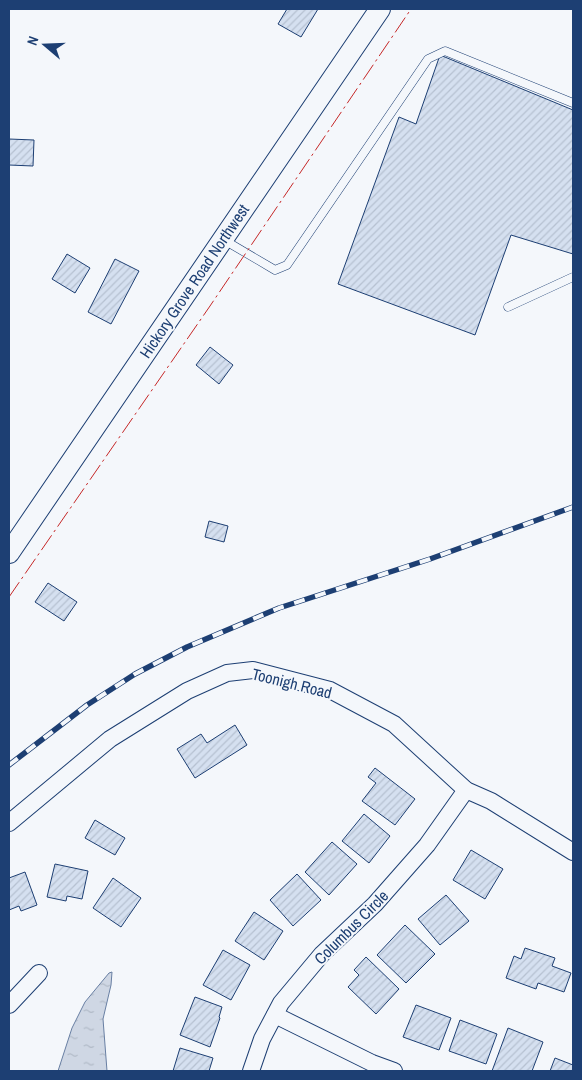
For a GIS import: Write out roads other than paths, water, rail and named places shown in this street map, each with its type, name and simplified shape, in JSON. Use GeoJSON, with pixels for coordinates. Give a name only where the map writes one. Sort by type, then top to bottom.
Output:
{"type":"FeatureCollection","features":[{"type":"Feature","properties":{"kind":"street","name":"Hickory Grove Road Northwest"},"geometry":{"type":"LineString","coordinates":[[9,553],[380,9]]}},
{"type":"Feature","properties":{"kind":"street","name":"Toonigh Road"},"geometry":{"type":"LineString","coordinates":[[9,823],[110,739],[187,691],[227,673],[253,670],[330,690],[394,724],[466,790],[491,801],[573,852]]}},
{"type":"Feature","properties":{"kind":"street","name":"Columbus Circle"},"geometry":{"type":"LineString","coordinates":[[251,1071],[262,1039],[282,1003],[322,954],[375,904],[427,846],[466,790]]}},
{"type":"Feature","properties":{"kind":"street"},"geometry":{"type":"LineString","coordinates":[[9,1005],[39,973]]}},
{"type":"Feature","properties":{"kind":"street"},"geometry":{"type":"LineString","coordinates":[[275,1015],[394,1071]]}},
{"type":"Feature","properties":{"kind":"lane"},"geometry":{"type":"LineString","coordinates":[[223,240],[275,270],[287,265],[428,59],[445,50],[573,103]]}},
{"type":"Feature","properties":{"kind":"lane"},"geometry":{"type":"LineString","coordinates":[[508,307],[573,277]]}},
{"type":"Feature","properties":{"kind":"water"},"geometry":{"type":"Polygon","coordinates":[[[112,972],[103,1019],[107,1071],[58,1071],[72,1028],[85,1002],[109,973],[112,972]]]}},
{"type":"Feature","properties":{"kind":"railway"},"geometry":{"type":"LineString","coordinates":[[9,765],[87,705],[135,674],[187,647],[279,608],[430,559],[573,507]]}}]}
